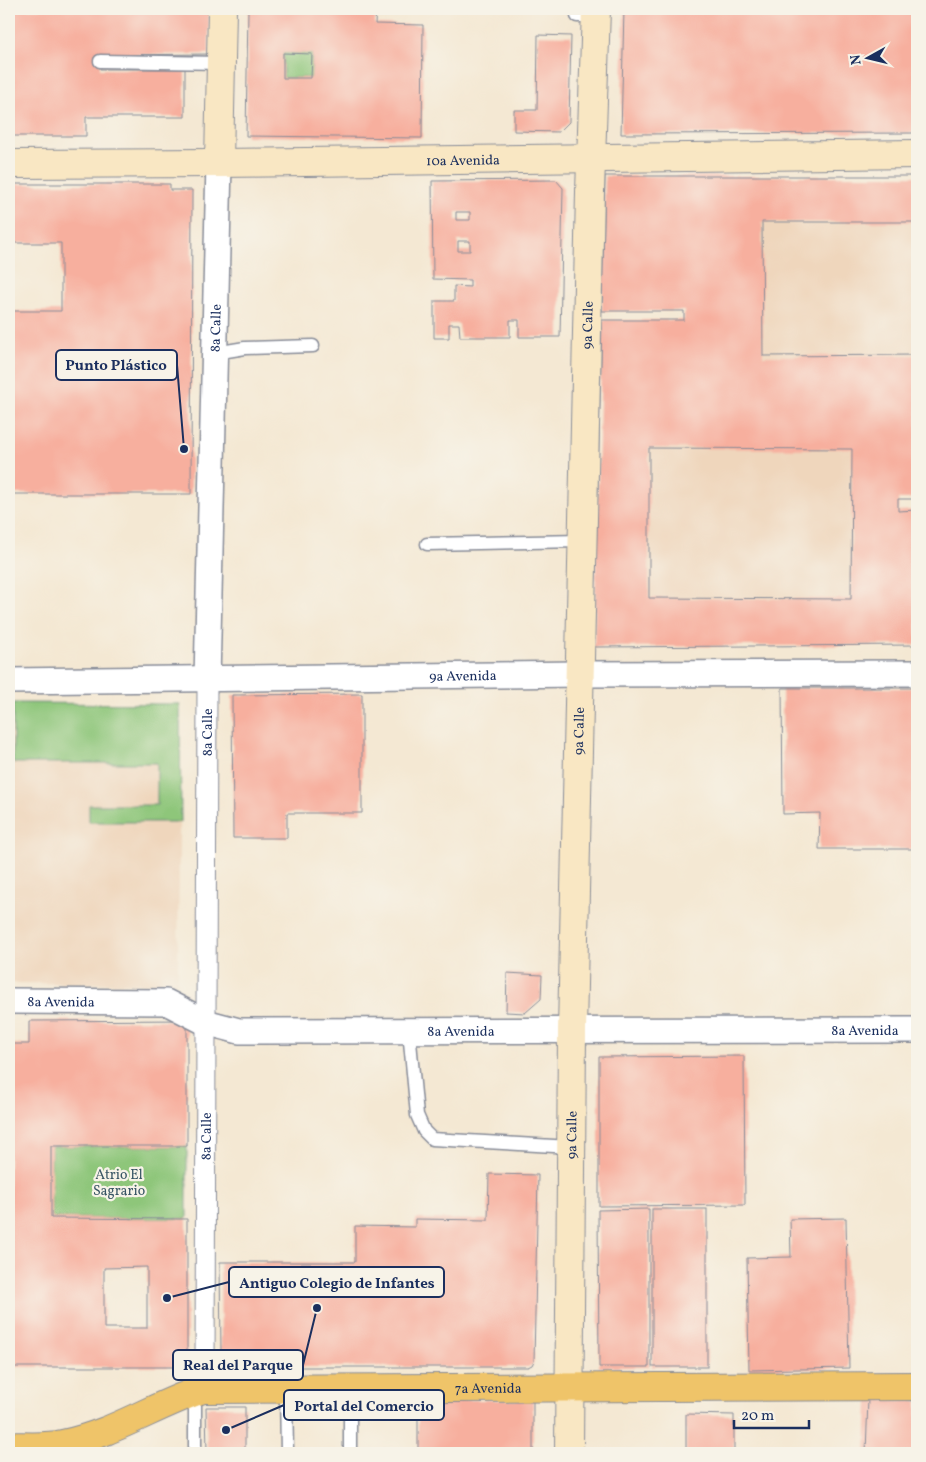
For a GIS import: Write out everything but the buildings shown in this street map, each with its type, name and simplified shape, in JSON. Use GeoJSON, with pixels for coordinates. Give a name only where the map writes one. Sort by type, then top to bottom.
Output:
{"type":"FeatureCollection","features":[{"type":"Feature","properties":{"kind":"main road","name":"8a Calle"},"geometry":{"type":"LineString","coordinates":[[219,163],[222,9]]}},
{"type":"Feature","properties":{"kind":"main road","name":"9a Calle"},"geometry":{"type":"LineString","coordinates":[[569,1453],[572,1032],[591,158],[589,14]]}},
{"type":"Feature","properties":{"kind":"main road","name":"10a Avenida"},"geometry":{"type":"LineString","coordinates":[[9,164],[917,154]]}},
{"type":"Feature","properties":{"kind":"main road","name":"7a Avenida"},"geometry":{"type":"LineString","coordinates":[[9,1446],[61,1445],[81,1440],[203,1389],[917,1386]]}},
{"type":"Feature","properties":{"kind":"street","name":"8a Calle"},"geometry":{"type":"LineString","coordinates":[[195,1392],[205,1371],[207,680],[219,163]]}},
{"type":"Feature","properties":{"kind":"street","name":"9a Avenida"},"geometry":{"type":"LineString","coordinates":[[9,681],[579,674],[917,673]]}},
{"type":"Feature","properties":{"kind":"street","name":"8a Avenida"},"geometry":{"type":"LineString","coordinates":[[9,1001],[166,1002],[205,1022],[239,1031],[917,1030]]}},
{"type":"Feature","properties":{"kind":"lane"},"geometry":{"type":"LineString","coordinates":[[100,60],[221,63]]}},
{"type":"Feature","properties":{"kind":"lane"},"geometry":{"type":"LineString","coordinates":[[215,353],[245,348],[314,346]]}},
{"type":"Feature","properties":{"kind":"lane"},"geometry":{"type":"LineString","coordinates":[[427,544],[582,541]]}},
{"type":"Feature","properties":{"kind":"lane"},"geometry":{"type":"LineString","coordinates":[[409,1031],[417,1116],[424,1131],[432,1139],[571,1147]]}},
{"type":"Feature","properties":{"kind":"lane"},"geometry":{"type":"LineString","coordinates":[[286,1389],[287,1453]]}},
{"type":"Feature","properties":{"kind":"lane"},"geometry":{"type":"LineString","coordinates":[[350,1389],[350,1453]]}},
{"type":"Feature","properties":{"kind":"lane","name":"8a Calle"},"geometry":{"type":"LineString","coordinates":[[195,1392],[195,1453]]}},
{"type":"Feature","properties":{"kind":"shaded area"},"geometry":{"type":"Polygon","coordinates":[[[718,176],[917,176],[917,396],[900,396],[897,645],[594,647],[600,395],[719,396],[718,176]]]}},
{"type":"Feature","properties":{"kind":"shaded area"},"geometry":{"type":"Polygon","coordinates":[[[9,703],[180,704],[178,984],[9,983],[9,703]]]}},
{"type":"Feature","properties":{"kind":"green space"},"geometry":{"type":"Polygon","coordinates":[[[283,53],[312,54],[311,78],[283,78],[283,53]]]}},
{"type":"Feature","properties":{"kind":"green space"},"geometry":{"type":"Polygon","coordinates":[[[13,703],[180,704],[181,822],[89,822],[89,805],[157,805],[157,763],[13,763],[13,703]]]}},
{"type":"Feature","properties":{"kind":"green space","name":"Atrio El Sagrario"},"geometry":{"type":"Polygon","coordinates":[[[51,1146],[187,1146],[187,1219],[51,1218],[51,1146]]]}},
{"type":"Feature","properties":{"kind":"place","name":"Punto Plástico"},"geometry":{"type":"Point","coordinates":[184,449]}},
{"type":"Feature","properties":{"kind":"place","name":"Antiguo Colegio de Infantes"},"geometry":{"type":"Point","coordinates":[167,1298]}},
{"type":"Feature","properties":{"kind":"place","name":"Real del Parque"},"geometry":{"type":"Point","coordinates":[317,1308]}},
{"type":"Feature","properties":{"kind":"place","name":"Portal del Comercio"},"geometry":{"type":"Point","coordinates":[226,1430]}}]}
